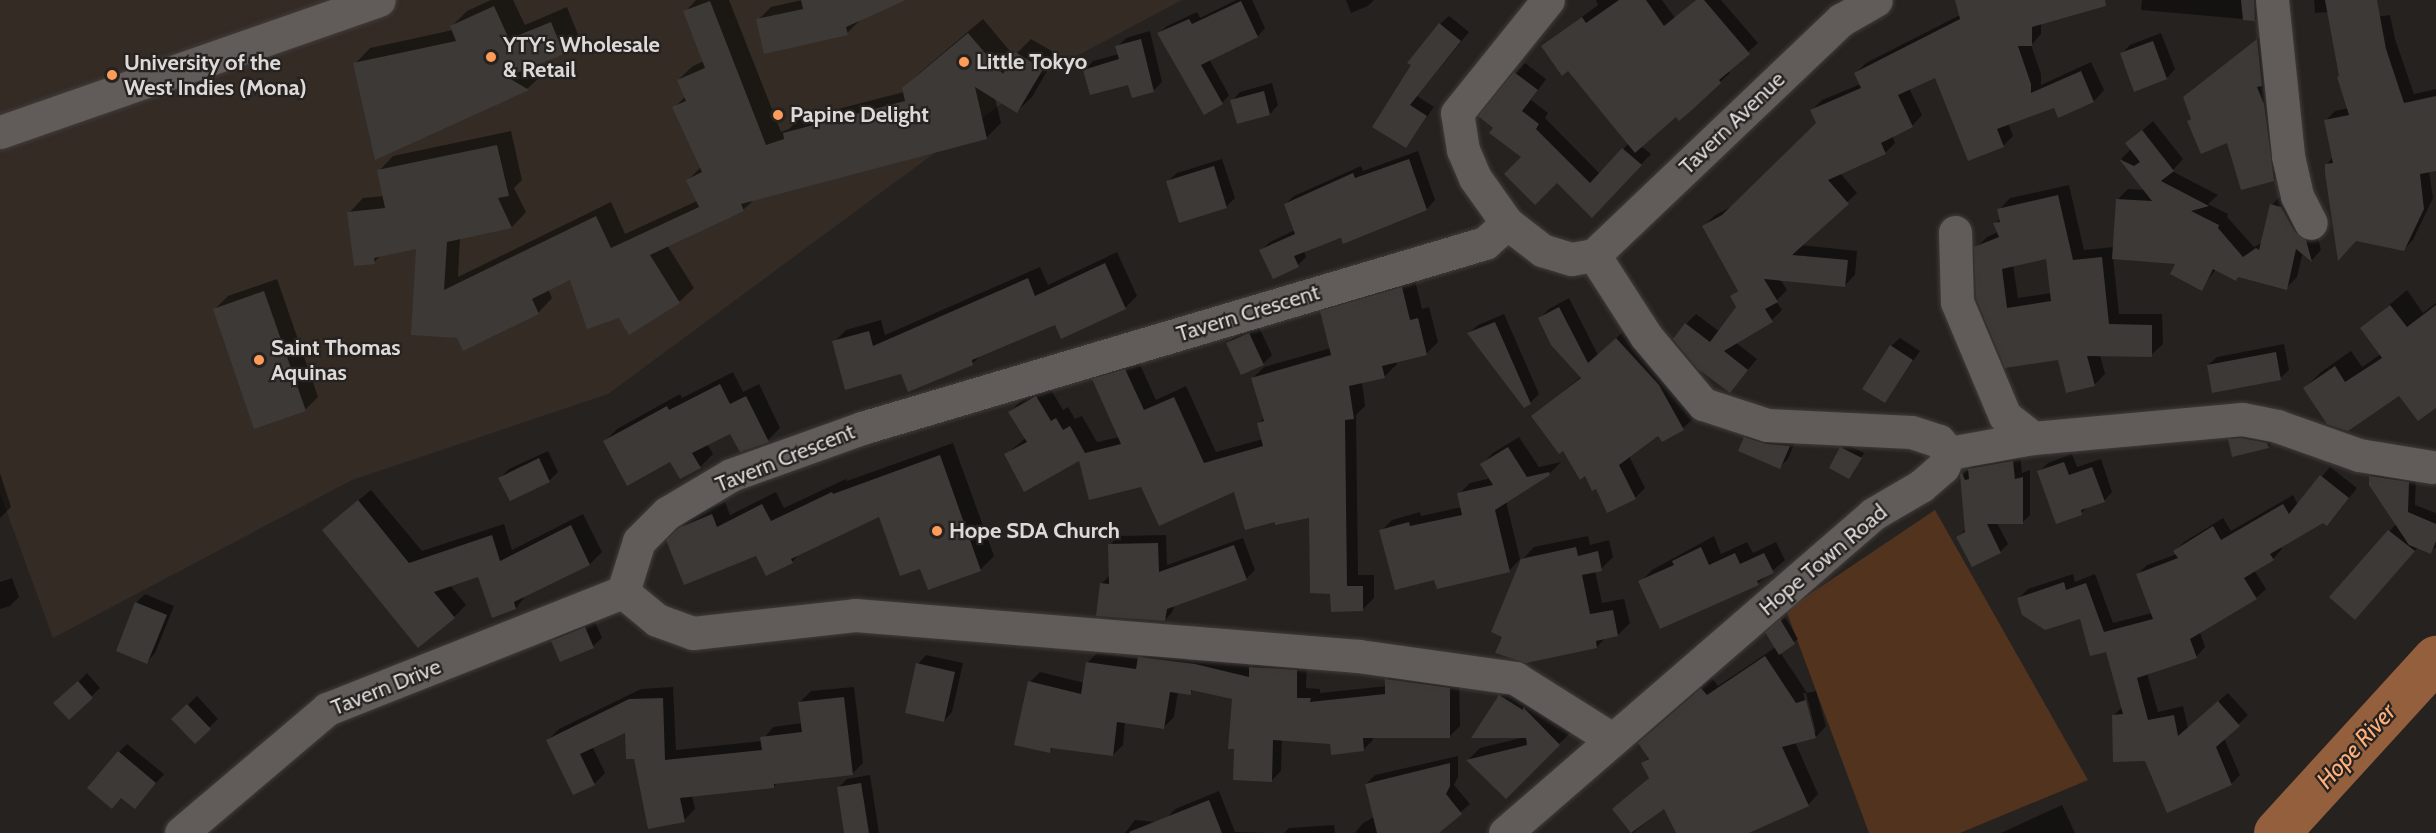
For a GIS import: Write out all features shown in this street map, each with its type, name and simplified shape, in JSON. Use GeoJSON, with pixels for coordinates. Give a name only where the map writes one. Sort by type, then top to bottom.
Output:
{"type":"FeatureCollection","features":[{"type":"Feature","properties":{"kind":"street"},"geometry":{"type":"LineString","coordinates":[[0,132],[379,0]]}},
{"type":"Feature","properties":{"kind":"street"},"geometry":{"type":"LineString","coordinates":[[1548,0],[1457,113],[1463,150],[1475,178],[1507,223],[1542,249],[1571,259],[1594,255],[1646,336],[1703,404],[1767,425],[1911,432],[1939,441],[1948,453],[2033,438],[2242,419],[2277,426],[2359,455],[2432,467]]}},
{"type":"Feature","properties":{"kind":"street","name":"Tavern Avenue"},"geometry":{"type":"LineString","coordinates":[[1594,255],[1840,20],[1876,0]]}},
{"type":"Feature","properties":{"kind":"street"},"geometry":{"type":"LineString","coordinates":[[2272,0],[2288,156],[2297,196],[2311,223]]}},
{"type":"Feature","properties":{"kind":"street","name":"Tavern Crescent"},"geometry":{"type":"LineString","coordinates":[[623,592],[639,541],[667,513],[731,475],[862,428],[1485,243],[1507,223]]}},
{"type":"Feature","properties":{"kind":"street"},"geometry":{"type":"LineString","coordinates":[[1955,232],[1957,302],[2005,416],[2033,438]]}},
{"type":"Feature","properties":{"kind":"street","name":"Hope Town Road"},"geometry":{"type":"LineString","coordinates":[[1505,833],[1873,514],[1921,486],[1943,467],[1948,453]]}},
{"type":"Feature","properties":{"kind":"street"},"geometry":{"type":"LineString","coordinates":[[623,592],[657,620],[693,633],[855,615],[1358,656],[1515,678],[1612,739]]}},
{"type":"Feature","properties":{"kind":"street","name":"Tavern Drive"},"geometry":{"type":"LineString","coordinates":[[181,833],[327,709],[623,592]]}},
{"type":"Feature","properties":{"kind":"shaded area"},"geometry":{"type":"Polygon","coordinates":[[[0,0],[1182,0],[1039,76],[608,394],[352,480],[53,638],[0,493],[0,0]]]}},
{"type":"Feature","properties":{"kind":"shaded area"},"geometry":{"type":"Polygon","coordinates":[[[1935,510],[2088,780],[1960,833],[1869,833],[1786,610],[1935,510]]]}},
{"type":"Feature","properties":{"kind":"building"},"geometry":{"type":"Polygon","coordinates":[[[801,0],[906,0],[846,27],[848,35],[764,54],[756,19],[803,9],[801,0]]]}},
{"type":"Feature","properties":{"kind":"building"},"geometry":{"type":"Polygon","coordinates":[[[1619,0],[1646,0],[1664,26],[1696,0],[1704,0],[1750,54],[1719,80],[1721,83],[1693,109],[1679,121],[1676,117],[1635,153],[1568,71],[1562,76],[1541,46],[1582,17],[1586,23],[1619,0]]]}},
{"type":"Feature","properties":{"kind":"building"},"geometry":{"type":"Polygon","coordinates":[[[1955,0],[2105,0],[2106,6],[2032,27],[2032,46],[2018,46],[2031,84],[2031,93],[2081,71],[2094,102],[2058,118],[2054,108],[1997,129],[2004,147],[1968,161],[1935,78],[1898,95],[1913,127],[1881,143],[1886,154],[1828,180],[1849,204],[1792,255],[1848,260],[1845,287],[1764,279],[1778,302],[1765,309],[1773,322],[1724,351],[1748,370],[1730,393],[1698,369],[1673,339],[1685,323],[1710,342],[1736,307],[1730,296],[1738,291],[1702,226],[1722,215],[1816,123],[1810,110],[1861,88],[1854,73],[1960,19],[1955,0]]]}},
{"type":"Feature","properties":{"kind":"building"},"geometry":{"type":"Polygon","coordinates":[[[2241,0],[2254,0],[2255,21],[2243,20],[2241,0]]]}},
{"type":"Feature","properties":{"kind":"building"},"geometry":{"type":"Polygon","coordinates":[[[2325,0],[2377,0],[2386,49],[2404,103],[2436,96],[2436,171],[2420,174],[2424,209],[2404,251],[2356,241],[2338,261],[2325,173],[2325,164],[2333,163],[2324,120],[2349,115],[2337,77],[2339,76],[2325,0]]]}},
{"type":"Feature","properties":{"kind":"building"},"geometry":{"type":"Polygon","coordinates":[[[710,1],[766,145],[784,139],[783,133],[905,101],[902,88],[968,33],[1003,74],[1015,52],[1043,69],[1017,113],[975,87],[987,139],[741,204],[744,211],[650,255],[680,303],[629,335],[619,318],[587,329],[570,280],[532,299],[539,314],[463,351],[457,338],[411,335],[416,249],[374,258],[375,264],[354,266],[347,212],[385,208],[377,170],[497,145],[509,196],[498,198],[512,228],[447,242],[444,290],[596,216],[611,248],[699,207],[686,180],[702,172],[672,107],[686,101],[677,80],[705,68],[683,11],[710,1]]]}},
{"type":"Feature","properties":{"kind":"building"},"geometry":{"type":"Polygon","coordinates":[[[1241,1],[1258,37],[1201,65],[1223,104],[1204,115],[1157,33],[1189,19],[1192,24],[1241,1]]]}},
{"type":"Feature","properties":{"kind":"building"},"geometry":{"type":"Polygon","coordinates":[[[494,6],[509,39],[551,22],[564,54],[507,77],[529,90],[375,160],[353,63],[456,41],[450,26],[494,6]]]}},
{"type":"Feature","properties":{"kind":"building"},"geometry":{"type":"Polygon","coordinates":[[[1439,23],[1461,41],[1410,105],[1427,116],[1406,148],[1372,127],[1411,65],[1407,63],[1439,23]]]}},
{"type":"Feature","properties":{"kind":"building"},"geometry":{"type":"Polygon","coordinates":[[[1141,39],[1154,92],[1132,98],[1128,85],[1090,95],[1083,70],[1119,59],[1115,46],[1141,39]]]}},
{"type":"Feature","properties":{"kind":"building"},"geometry":{"type":"Polygon","coordinates":[[[2257,39],[2262,86],[2257,87],[2264,104],[2274,181],[2241,190],[2227,143],[2201,154],[2187,121],[2191,119],[2183,97],[2257,39]]]}},
{"type":"Feature","properties":{"kind":"building"},"geometry":{"type":"Polygon","coordinates":[[[2153,41],[2167,79],[2134,92],[2120,53],[2153,41]]]}},
{"type":"Feature","properties":{"kind":"building"},"geometry":{"type":"Polygon","coordinates":[[[1514,72],[1538,90],[1522,111],[1539,124],[1536,129],[1590,183],[1622,148],[1642,165],[1592,218],[1557,183],[1535,205],[1504,174],[1521,157],[1489,133],[1493,128],[1478,116],[1514,72]]]}},
{"type":"Feature","properties":{"kind":"building"},"geometry":{"type":"Polygon","coordinates":[[[1264,91],[1270,115],[1237,124],[1230,100],[1264,91]]]}},
{"type":"Feature","properties":{"kind":"building"},"geometry":{"type":"Polygon","coordinates":[[[2142,130],[2174,171],[2161,181],[2209,206],[2191,211],[2219,225],[2218,228],[2243,257],[2256,248],[2259,250],[2270,204],[2281,207],[2295,232],[2306,240],[2312,262],[2296,249],[2287,290],[2238,277],[2236,281],[2213,269],[2202,291],[2170,274],[2175,264],[2112,259],[2116,199],[2152,201],[2119,159],[2134,166],[2140,162],[2125,143],[2142,130]]]}},
{"type":"Feature","properties":{"kind":"building"},"geometry":{"type":"Polygon","coordinates":[[[1409,159],[1427,210],[1343,244],[1341,238],[1294,256],[1299,267],[1273,279],[1259,250],[1295,234],[1284,204],[1353,173],[1355,178],[1409,159]]]}},
{"type":"Feature","properties":{"kind":"building"},"geometry":{"type":"Polygon","coordinates":[[[1214,166],[1227,208],[1179,223],[1166,181],[1214,166]]]}},
{"type":"Feature","properties":{"kind":"building"},"geometry":{"type":"Polygon","coordinates":[[[2058,195],[2073,260],[2102,257],[2109,324],[2152,325],[2152,357],[2087,356],[2095,386],[2066,393],[2058,360],[2005,368],[1976,298],[1974,247],[1999,237],[1993,223],[2000,222],[1997,209],[2058,195]],[[2046,259],[2002,269],[2007,308],[2051,301],[2046,259]]]}},
{"type":"Feature","properties":{"kind":"building"},"geometry":{"type":"Polygon","coordinates":[[[1105,263],[1126,309],[1061,339],[1055,325],[972,360],[973,365],[908,392],[901,374],[845,390],[832,341],[869,331],[873,346],[1028,278],[1035,296],[1105,263]]]}},
{"type":"Feature","properties":{"kind":"building"},"geometry":{"type":"Polygon","coordinates":[[[1402,287],[1410,320],[1418,318],[1427,355],[1382,366],[1385,378],[1349,386],[1354,419],[1345,420],[1347,586],[1363,586],[1363,611],[1331,612],[1330,594],[1310,593],[1309,518],[1275,525],[1275,522],[1245,530],[1234,492],[1159,526],[1141,487],[1089,500],[1079,461],[1024,492],[1004,454],[1027,442],[1008,412],[1036,396],[1051,421],[1056,418],[1063,430],[1070,426],[1085,453],[1121,444],[1092,379],[1125,369],[1144,410],[1174,397],[1204,463],[1263,446],[1257,423],[1264,421],[1251,378],[1331,355],[1320,311],[1402,287]]]}},
{"type":"Feature","properties":{"kind":"building","name":"Saint Thomas Aquinas"},"geometry":{"type":"Polygon","coordinates":[[[264,291],[306,411],[254,429],[213,309],[264,291]]]}},
{"type":"Feature","properties":{"kind":"building"},"geometry":{"type":"Polygon","coordinates":[[[2390,305],[2407,327],[2436,305],[2436,408],[2418,421],[2399,396],[2348,431],[2327,424],[2303,388],[2335,366],[2345,382],[2382,358],[2360,328],[2390,305]]]}},
{"type":"Feature","properties":{"kind":"building"},"geometry":{"type":"Polygon","coordinates":[[[1559,307],[1588,363],[1616,338],[1659,385],[1684,430],[1662,442],[1658,436],[1619,465],[1636,499],[1607,513],[1596,489],[1592,491],[1585,476],[1580,480],[1563,451],[1559,454],[1531,416],[1581,378],[1551,345],[1538,318],[1559,307]]]}},
{"type":"Feature","properties":{"kind":"building"},"geometry":{"type":"Polygon","coordinates":[[[1495,322],[1531,404],[1524,408],[1467,333],[1495,322]]]}},
{"type":"Feature","properties":{"kind":"building"},"geometry":{"type":"Polygon","coordinates":[[[1249,333],[1264,365],[1241,375],[1226,343],[1249,333]]]}},
{"type":"Feature","properties":{"kind":"building"},"geometry":{"type":"Polygon","coordinates":[[[1890,345],[1913,360],[1885,403],[1862,389],[1890,345]]]}},
{"type":"Feature","properties":{"kind":"building"},"geometry":{"type":"Polygon","coordinates":[[[2276,352],[2281,380],[2212,393],[2207,365],[2276,352]]]}},
{"type":"Feature","properties":{"kind":"building"},"geometry":{"type":"Polygon","coordinates":[[[720,384],[730,404],[746,396],[769,442],[740,452],[730,434],[692,453],[701,468],[680,479],[670,462],[627,486],[603,441],[667,406],[669,410],[720,384]]]}},
{"type":"Feature","properties":{"kind":"building"},"geometry":{"type":"Polygon","coordinates":[[[1744,437],[1766,444],[1790,446],[1780,469],[1738,451],[1744,437]]]}},
{"type":"Feature","properties":{"kind":"building"},"geometry":{"type":"Polygon","coordinates":[[[2241,438],[2267,443],[2269,448],[2232,457],[2228,439],[2241,438]]]}},
{"type":"Feature","properties":{"kind":"building"},"geometry":{"type":"Polygon","coordinates":[[[1508,447],[1527,477],[1549,472],[1550,475],[1495,510],[1510,572],[1437,589],[1434,580],[1395,590],[1379,530],[1409,522],[1410,526],[1462,515],[1457,493],[1493,485],[1480,464],[1508,447]]]}},
{"type":"Feature","properties":{"kind":"building"},"geometry":{"type":"Polygon","coordinates":[[[1840,447],[1862,458],[1849,479],[1829,468],[1840,447]]]}},
{"type":"Feature","properties":{"kind":"building"},"geometry":{"type":"Polygon","coordinates":[[[940,455],[981,571],[928,590],[920,569],[900,576],[879,517],[791,559],[793,563],[766,576],[756,556],[684,585],[666,540],[679,528],[712,514],[717,527],[762,504],[771,521],[832,492],[833,494],[940,455]]]}},
{"type":"Feature","properties":{"kind":"building"},"geometry":{"type":"Polygon","coordinates":[[[539,458],[550,482],[510,501],[498,478],[539,458]]]}},
{"type":"Feature","properties":{"kind":"building"},"geometry":{"type":"Polygon","coordinates":[[[2013,461],[2015,479],[2023,477],[2023,524],[1987,524],[2001,553],[1972,567],[1956,537],[1965,532],[1960,475],[1962,473],[1965,480],[1969,479],[1968,469],[2013,461]]]}},
{"type":"Feature","properties":{"kind":"building"},"geometry":{"type":"Polygon","coordinates":[[[2064,462],[2069,475],[2092,467],[2105,502],[2081,510],[2082,515],[2056,524],[2037,471],[2064,462]]]}},
{"type":"Feature","properties":{"kind":"building"},"geometry":{"type":"Polygon","coordinates":[[[2320,475],[2349,498],[2327,526],[2323,523],[2270,554],[2274,560],[2244,578],[2257,599],[2190,639],[2197,658],[2137,678],[2148,720],[2174,715],[2178,736],[2218,701],[2240,726],[2216,747],[2232,785],[2167,813],[2145,761],[2113,762],[2112,715],[2123,714],[2106,652],[2090,656],[2080,619],[2045,630],[2022,615],[2017,598],[2064,582],[2066,590],[2086,583],[2104,632],[2153,619],[2136,574],[2178,558],[2173,551],[2213,526],[2221,540],[2283,504],[2289,514],[2320,475]]]}},
{"type":"Feature","properties":{"kind":"building"},"geometry":{"type":"Polygon","coordinates":[[[2369,476],[2409,482],[2408,512],[2436,524],[2436,541],[2431,554],[2409,545],[2369,485],[2369,476]]]}},
{"type":"Feature","properties":{"kind":"building"},"geometry":{"type":"Polygon","coordinates":[[[358,500],[409,563],[492,535],[500,561],[571,525],[590,565],[514,602],[516,609],[492,618],[478,577],[434,592],[455,618],[418,648],[322,530],[358,500]]]}},
{"type":"Feature","properties":{"kind":"building"},"geometry":{"type":"Polygon","coordinates":[[[2388,530],[2415,551],[2355,620],[2329,597],[2388,530]]]}},
{"type":"Feature","properties":{"kind":"building"},"geometry":{"type":"Polygon","coordinates":[[[1158,543],[1159,572],[1234,545],[1247,580],[1167,609],[1165,621],[1096,616],[1100,583],[1109,584],[1108,544],[1158,543]]]}},
{"type":"Feature","properties":{"kind":"building"},"geometry":{"type":"Polygon","coordinates":[[[1576,547],[1578,556],[1598,551],[1602,571],[1582,575],[1590,614],[1613,610],[1618,636],[1596,641],[1597,648],[1526,663],[1495,653],[1502,637],[1491,632],[1521,559],[1576,547]]]}},
{"type":"Feature","properties":{"kind":"building"},"geometry":{"type":"Polygon","coordinates":[[[1701,547],[1709,565],[1735,553],[1740,564],[1764,553],[1774,573],[1757,581],[1759,585],[1660,629],[1638,581],[1674,565],[1672,561],[1701,547]]]}},
{"type":"Feature","properties":{"kind":"building"},"geometry":{"type":"Polygon","coordinates":[[[135,602],[167,615],[147,664],[116,651],[135,602]]]}},
{"type":"Feature","properties":{"kind":"building"},"geometry":{"type":"Polygon","coordinates":[[[1780,619],[1795,644],[1779,655],[1765,632],[1780,619]]]}},
{"type":"Feature","properties":{"kind":"building"},"geometry":{"type":"Polygon","coordinates":[[[585,627],[594,648],[560,662],[551,641],[585,627]]]}},
{"type":"Feature","properties":{"kind":"building"},"geometry":{"type":"Polygon","coordinates":[[[1765,656],[1796,703],[1806,700],[1816,738],[1782,747],[1809,806],[1749,833],[1676,833],[1664,809],[1631,833],[1612,809],[1649,778],[1641,763],[1649,759],[1638,743],[1701,688],[1707,695],[1765,656]]]}},
{"type":"Feature","properties":{"kind":"building"},"geometry":{"type":"Polygon","coordinates":[[[1138,657],[1195,664],[1249,677],[1249,667],[1297,670],[1297,698],[1311,698],[1310,702],[1385,694],[1385,679],[1450,688],[1450,738],[1363,738],[1364,751],[1331,755],[1330,744],[1273,740],[1272,782],[1233,780],[1234,749],[1228,749],[1232,699],[1191,690],[1191,695],[1170,692],[1164,729],[1117,722],[1113,756],[1051,748],[1050,753],[1014,745],[1028,681],[1081,694],[1086,662],[1136,669],[1138,657]]]}},
{"type":"Feature","properties":{"kind":"building"},"geometry":{"type":"Polygon","coordinates":[[[916,663],[955,672],[944,722],[905,713],[916,663]]]}},
{"type":"Feature","properties":{"kind":"building"},"geometry":{"type":"Polygon","coordinates":[[[78,681],[93,698],[69,720],[53,703],[78,681]]]}},
{"type":"Feature","properties":{"kind":"building"},"geometry":{"type":"Polygon","coordinates":[[[1499,695],[1523,710],[1523,707],[1560,745],[1506,799],[1466,760],[1527,745],[1526,738],[1471,738],[1499,695]]]}},
{"type":"Feature","properties":{"kind":"building"},"geometry":{"type":"Polygon","coordinates":[[[844,697],[853,775],[774,784],[774,788],[680,798],[685,822],[648,829],[634,759],[626,759],[625,733],[580,754],[595,785],[573,795],[546,740],[629,699],[663,698],[665,760],[762,750],[760,737],[802,732],[798,702],[844,697]]]}},
{"type":"Feature","properties":{"kind":"building"},"geometry":{"type":"Polygon","coordinates":[[[187,704],[211,729],[195,744],[171,719],[187,704]]]}},
{"type":"Feature","properties":{"kind":"building"},"geometry":{"type":"Polygon","coordinates":[[[118,751],[156,783],[135,809],[121,798],[112,809],[87,788],[118,751]]]}},
{"type":"Feature","properties":{"kind":"building"},"geometry":{"type":"Polygon","coordinates":[[[1450,763],[1450,786],[1446,794],[1462,814],[1439,833],[1377,833],[1365,784],[1450,763]]]}},
{"type":"Feature","properties":{"kind":"building"},"geometry":{"type":"Polygon","coordinates":[[[861,783],[869,833],[844,833],[837,787],[861,783]]]}},
{"type":"Feature","properties":{"kind":"building"},"geometry":{"type":"Polygon","coordinates":[[[1209,800],[1222,833],[1129,832],[1209,800]]]}},
{"type":"Feature","properties":{"kind":"waterway","name":"Hope River"},"geometry":{"type":"LineString","coordinates":[[2277,833],[2436,659]]}},
{"type":"Feature","properties":{"kind":"place","name":"YTY's Wholesale & Retail"},"geometry":{"type":"Point","coordinates":[491,57]}},
{"type":"Feature","properties":{"kind":"place","name":"Little Tokyo"},"geometry":{"type":"Point","coordinates":[964,62]}},
{"type":"Feature","properties":{"kind":"place","name":"University of the West Indies (Mona)"},"geometry":{"type":"Point","coordinates":[112,75]}},
{"type":"Feature","properties":{"kind":"place","name":"Papine Delight"},"geometry":{"type":"Point","coordinates":[778,115]}},
{"type":"Feature","properties":{"kind":"place","name":"Saint Thomas Aquinas"},"geometry":{"type":"Point","coordinates":[259,360]}},
{"type":"Feature","properties":{"kind":"place","name":"Hope SDA Church"},"geometry":{"type":"Point","coordinates":[937,531]}}]}
